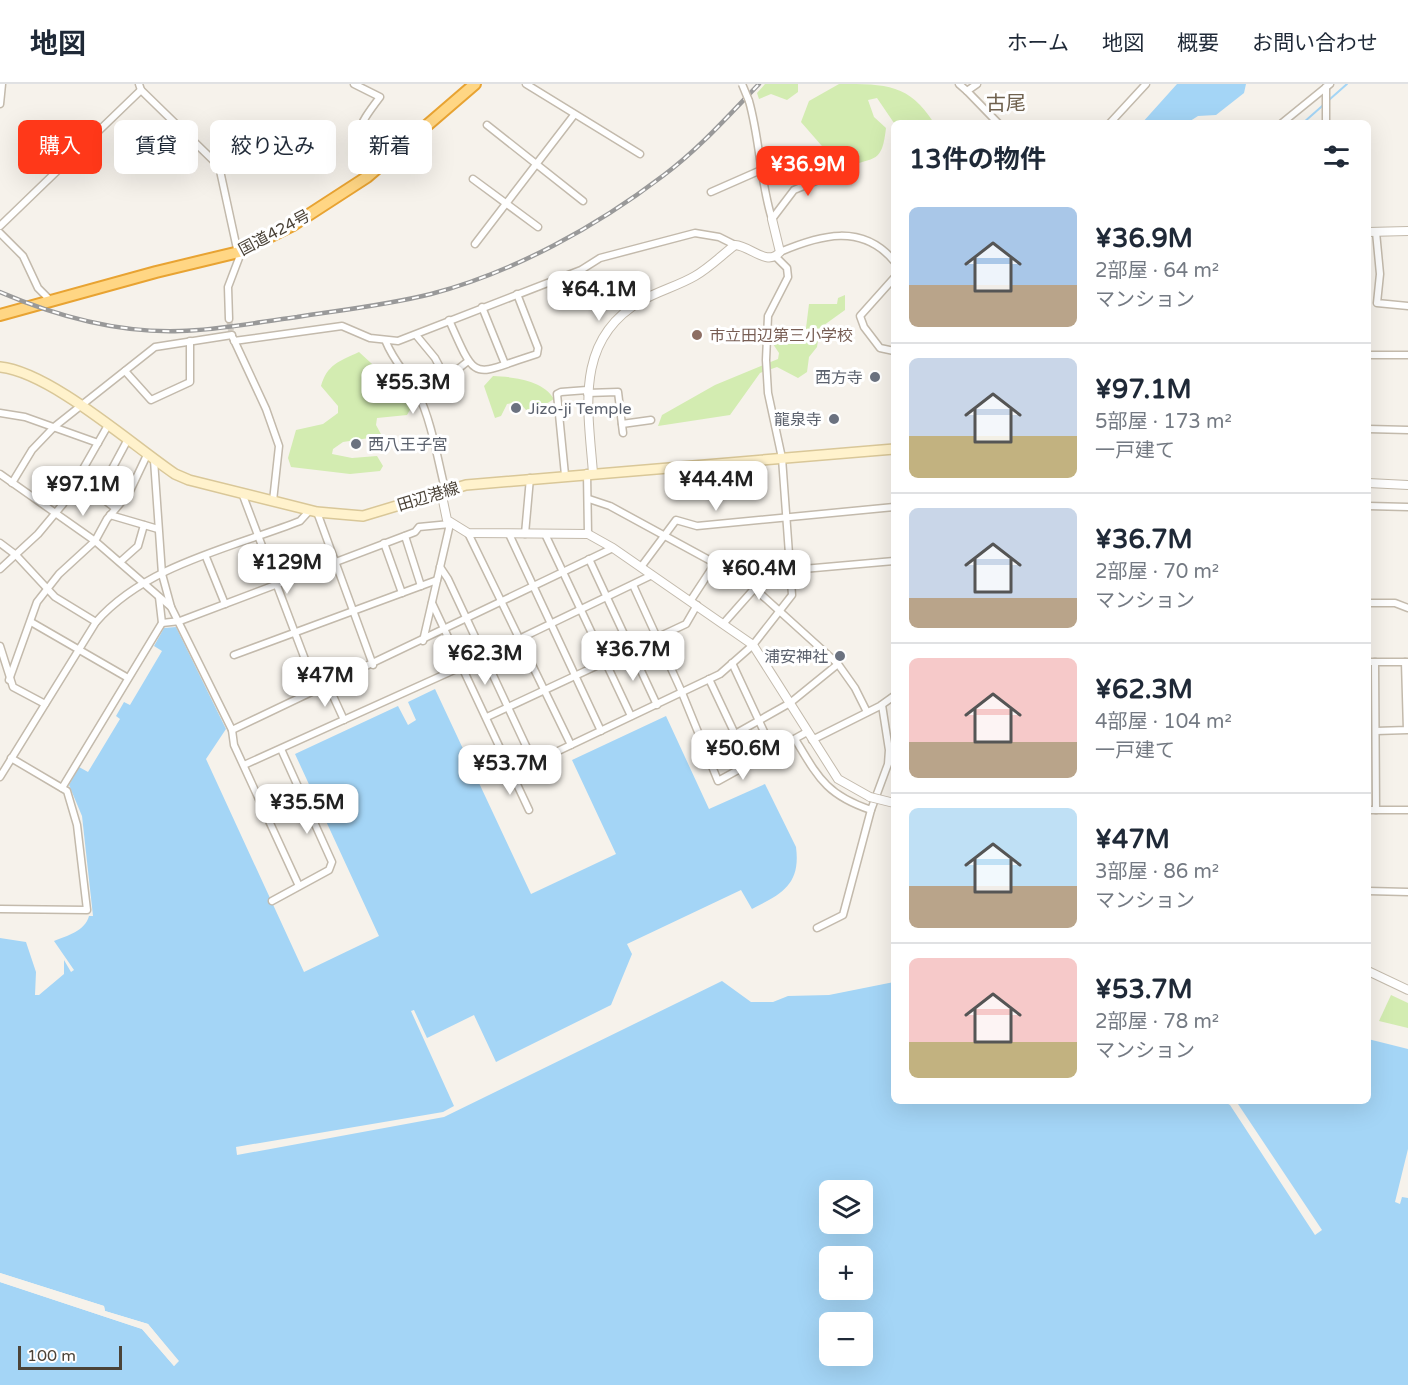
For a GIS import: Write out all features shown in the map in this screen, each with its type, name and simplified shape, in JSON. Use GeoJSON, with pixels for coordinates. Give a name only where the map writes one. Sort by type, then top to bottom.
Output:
{"type":"FeatureCollection","features":[{"type":"Feature","properties":{"kind":"highway","name":"国道424号"},"geometry":{"type":"LineString","coordinates":[[0,315],[239,252],[292,225],[367,177],[475,84]]}},
{"type":"Feature","properties":{"kind":"main road","name":"田辺港線"},"geometry":{"type":"LineString","coordinates":[[0,367],[34,377],[81,407],[150,457],[189,480],[314,511],[363,516],[443,490],[530,477],[891,449]]}},
{"type":"Feature","properties":{"kind":"street"},"geometry":{"type":"LineString","coordinates":[[0,104],[2,84]]}},
{"type":"Feature","properties":{"kind":"street"},"geometry":{"type":"LineString","coordinates":[[354,84],[381,96],[358,129],[357,158],[367,177]]}},
{"type":"Feature","properties":{"kind":"street"},"geometry":{"type":"LineString","coordinates":[[526,84],[640,154]]}},
{"type":"Feature","properties":{"kind":"street"},"geometry":{"type":"LineString","coordinates":[[512,773],[709,679],[753,645],[792,595],[792,570],[782,458],[768,393],[765,360],[768,316],[788,276],[787,268],[778,255],[772,219],[765,198],[749,101],[742,84]]}},
{"type":"Feature","properties":{"kind":"street"},"geometry":{"type":"LineString","coordinates":[[959,84],[995,120]]}},
{"type":"Feature","properties":{"kind":"street"},"geometry":{"type":"LineString","coordinates":[[967,91],[977,84]]}},
{"type":"Feature","properties":{"kind":"street"},"geometry":{"type":"LineString","coordinates":[[1113,120],[1146,84]]}},
{"type":"Feature","properties":{"kind":"street"},"geometry":{"type":"LineString","coordinates":[[1286,120],[1328,85]]}},
{"type":"Feature","properties":{"kind":"street"},"geometry":{"type":"LineString","coordinates":[[1326,120],[1328,85]]}},
{"type":"Feature","properties":{"kind":"street"},"geometry":{"type":"LineString","coordinates":[[0,226],[140,87],[219,166],[239,252],[228,287],[229,319]]}},
{"type":"Feature","properties":{"kind":"street"},"geometry":{"type":"LineString","coordinates":[[475,244],[574,115]]}},
{"type":"Feature","properties":{"kind":"street"},"geometry":{"type":"LineString","coordinates":[[487,125],[583,201]]}},
{"type":"Feature","properties":{"kind":"street"},"geometry":{"type":"LineString","coordinates":[[711,192],[761,170]]}},
{"type":"Feature","properties":{"kind":"street"},"geometry":{"type":"LineString","coordinates":[[772,219],[794,190],[840,171]]}},
{"type":"Feature","properties":{"kind":"street"},"geometry":{"type":"LineString","coordinates":[[473,178],[538,227]]}},
{"type":"Feature","properties":{"kind":"street"},"geometry":{"type":"LineString","coordinates":[[1408,231],[1372,232],[1380,274],[1377,303],[1408,306]]}},
{"type":"Feature","properties":{"kind":"street"},"geometry":{"type":"LineString","coordinates":[[0,233],[23,256],[38,288],[51,300]]}},
{"type":"Feature","properties":{"kind":"street"},"geometry":{"type":"LineString","coordinates":[[12,483],[32,450],[54,427],[155,347],[232,336],[342,326],[386,342],[416,335],[449,320],[581,270],[600,258],[695,233],[719,237],[735,245],[745,246],[758,255],[771,259],[811,239],[839,235],[880,245],[891,258]]}},
{"type":"Feature","properties":{"kind":"street"},"geometry":{"type":"LineString","coordinates":[[588,534],[590,473],[587,392],[595,355],[603,338],[619,316],[644,299],[696,276],[735,245]]}},
{"type":"Feature","properties":{"kind":"street"},"geometry":{"type":"LineString","coordinates":[[891,281],[860,316],[864,327],[880,348],[891,350]]}},
{"type":"Feature","properties":{"kind":"street"},"geometry":{"type":"LineString","coordinates":[[449,320],[467,362],[475,370],[486,370],[537,354],[538,348],[517,294]]}},
{"type":"Feature","properties":{"kind":"street"},"geometry":{"type":"LineString","coordinates":[[482,308],[505,364]]}},
{"type":"Feature","properties":{"kind":"street"},"geometry":{"type":"LineString","coordinates":[[416,335],[435,358],[444,375],[449,376],[467,362]]}},
{"type":"Feature","properties":{"kind":"street"},"geometry":{"type":"LineString","coordinates":[[232,336],[266,409],[279,446],[273,501]]}},
{"type":"Feature","properties":{"kind":"street"},"geometry":{"type":"LineString","coordinates":[[125,371],[151,400],[190,382],[192,375],[190,342]]}},
{"type":"Feature","properties":{"kind":"street"},"geometry":{"type":"LineString","coordinates":[[386,342],[393,359],[418,393],[423,406],[450,524],[423,641]]}},
{"type":"Feature","properties":{"kind":"street"},"geometry":{"type":"LineString","coordinates":[[1371,355],[1408,355]]}},
{"type":"Feature","properties":{"kind":"street"},"geometry":{"type":"LineString","coordinates":[[565,475],[557,394],[561,392],[618,392],[623,433]]}},
{"type":"Feature","properties":{"kind":"street"},"geometry":{"type":"LineString","coordinates":[[0,413],[25,417],[98,443]]}},
{"type":"Feature","properties":{"kind":"street"},"geometry":{"type":"LineString","coordinates":[[622,423],[651,420]]}},
{"type":"Feature","properties":{"kind":"street"},"geometry":{"type":"LineString","coordinates":[[0,569],[57,513],[107,426]]}},
{"type":"Feature","properties":{"kind":"street"},"geometry":{"type":"LineString","coordinates":[[1371,429],[1408,430]]}},
{"type":"Feature","properties":{"kind":"street"},"geometry":{"type":"LineString","coordinates":[[98,495],[128,441]]}},
{"type":"Feature","properties":{"kind":"street"},"geometry":{"type":"LineString","coordinates":[[9,680],[37,602],[95,541],[115,508],[129,494],[150,457]]}},
{"type":"Feature","properties":{"kind":"street"},"geometry":{"type":"LineString","coordinates":[[150,457],[162,574],[171,607]]}},
{"type":"Feature","properties":{"kind":"street"},"geometry":{"type":"LineString","coordinates":[[0,474],[95,541],[171,607],[180,621],[232,730],[234,745],[299,886]]}},
{"type":"Feature","properties":{"kind":"street"},"geometry":{"type":"LineString","coordinates":[[525,534],[530,477]]}},
{"type":"Feature","properties":{"kind":"street"},"geometry":{"type":"LineString","coordinates":[[78,480],[115,508]]}},
{"type":"Feature","properties":{"kind":"street"},"geometry":{"type":"LineString","coordinates":[[1371,483],[1408,485]]}},
{"type":"Feature","properties":{"kind":"street"},"geometry":{"type":"LineString","coordinates":[[242,493],[317,691]]}},
{"type":"Feature","properties":{"kind":"street"},"geometry":{"type":"LineString","coordinates":[[588,499],[610,506],[744,579],[838,664],[855,688],[867,712]]}},
{"type":"Feature","properties":{"kind":"street"},"geometry":{"type":"LineString","coordinates":[[1371,506],[1408,507]]}},
{"type":"Feature","properties":{"kind":"street"},"geometry":{"type":"LineString","coordinates":[[641,567],[676,520],[697,526],[891,507]]}},
{"type":"Feature","properties":{"kind":"street"},"geometry":{"type":"LineString","coordinates":[[0,777],[96,622],[114,602],[143,582],[300,521],[314,511],[373,665]]}},
{"type":"Feature","properties":{"kind":"street"},"geometry":{"type":"LineString","coordinates":[[110,515],[158,529]]}},
{"type":"Feature","properties":{"kind":"street"},"geometry":{"type":"LineString","coordinates":[[162,623],[180,621],[276,586],[334,561],[405,536],[419,527],[450,524],[468,533],[588,534],[694,602],[753,645],[838,779],[870,796],[891,802]]}},
{"type":"Feature","properties":{"kind":"street"},"geometry":{"type":"LineString","coordinates":[[120,562],[138,546],[144,525]]}},
{"type":"Feature","properties":{"kind":"street"},"geometry":{"type":"LineString","coordinates":[[468,533],[571,745]]}},
{"type":"Feature","properties":{"kind":"street"},"geometry":{"type":"LineString","coordinates":[[509,534],[601,731]]}},
{"type":"Feature","properties":{"kind":"street"},"geometry":{"type":"LineString","coordinates":[[545,534],[631,717]]}},
{"type":"Feature","properties":{"kind":"street"},"geometry":{"type":"LineString","coordinates":[[405,536],[422,586]]}},
{"type":"Feature","properties":{"kind":"street"},"geometry":{"type":"LineString","coordinates":[[0,543],[16,555],[47,589],[96,622]]}},
{"type":"Feature","properties":{"kind":"street"},"geometry":{"type":"LineString","coordinates":[[384,543],[402,593]]}},
{"type":"Feature","properties":{"kind":"street"},"geometry":{"type":"LineString","coordinates":[[232,730],[373,665],[613,548]]}},
{"type":"Feature","properties":{"kind":"street"},"geometry":{"type":"LineString","coordinates":[[206,556],[225,604]]}},
{"type":"Feature","properties":{"kind":"street"},"geometry":{"type":"LineString","coordinates":[[589,559],[657,705]]}},
{"type":"Feature","properties":{"kind":"street"},"geometry":{"type":"LineString","coordinates":[[723,624],[769,572],[891,561]]}},
{"type":"Feature","properties":{"kind":"street"},"geometry":{"type":"LineString","coordinates":[[487,717],[686,624],[694,602],[716,562]]}},
{"type":"Feature","properties":{"kind":"street"},"geometry":{"type":"LineString","coordinates":[[440,567],[534,763]]}},
{"type":"Feature","properties":{"kind":"street"},"geometry":{"type":"LineString","coordinates":[[244,765],[463,666],[652,574]]}},
{"type":"Feature","properties":{"kind":"street"},"geometry":{"type":"LineString","coordinates":[[234,655],[437,580]]}},
{"type":"Feature","properties":{"kind":"street"},"geometry":{"type":"LineString","coordinates":[[633,585],[718,781],[795,739],[809,736],[867,712],[891,698]]}},
{"type":"Feature","properties":{"kind":"street"},"geometry":{"type":"LineString","coordinates":[[62,788],[162,623],[159,597]]}},
{"type":"Feature","properties":{"kind":"street"},"geometry":{"type":"LineString","coordinates":[[432,603],[529,810]]}},
{"type":"Feature","properties":{"kind":"street"},"geometry":{"type":"LineString","coordinates":[[1371,603],[1395,603],[1408,608]]}},
{"type":"Feature","properties":{"kind":"street"},"geometry":{"type":"LineString","coordinates":[[31,622],[128,678]]}},
{"type":"Feature","properties":{"kind":"street"},"geometry":{"type":"LineString","coordinates":[[0,646],[9,680],[14,687],[45,704]]}},
{"type":"Feature","properties":{"kind":"street"},"geometry":{"type":"LineString","coordinates":[[1376,731],[1407,730],[1406,662],[1372,662],[1376,718],[1376,731],[1376,810]]}},
{"type":"Feature","properties":{"kind":"street"},"geometry":{"type":"LineString","coordinates":[[732,663],[773,751]]}},
{"type":"Feature","properties":{"kind":"street"},"geometry":{"type":"LineString","coordinates":[[704,747],[735,734],[790,703],[838,664]]}},
{"type":"Feature","properties":{"kind":"street"},"geometry":{"type":"LineString","coordinates":[[709,679],[735,734]]}},
{"type":"Feature","properties":{"kind":"street"},"geometry":{"type":"LineString","coordinates":[[328,685],[344,720]]}},
{"type":"Feature","properties":{"kind":"street"},"geometry":{"type":"LineString","coordinates":[[817,928],[843,915],[870,810],[888,764],[889,750],[882,705]]}},
{"type":"Feature","properties":{"kind":"street"},"geometry":{"type":"LineString","coordinates":[[1371,718],[1376,718]]}},
{"type":"Feature","properties":{"kind":"street"},"geometry":{"type":"LineString","coordinates":[[795,739],[827,788],[848,802],[870,810]]}},
{"type":"Feature","properties":{"kind":"street"},"geometry":{"type":"LineString","coordinates":[[272,901],[329,870],[332,862],[281,749]]}},
{"type":"Feature","properties":{"kind":"street"},"geometry":{"type":"LineString","coordinates":[[0,909],[87,910],[77,825],[67,791],[10,758]]}},
{"type":"Feature","properties":{"kind":"street"},"geometry":{"type":"LineString","coordinates":[[1371,810],[1408,810]]}},
{"type":"Feature","properties":{"kind":"street"},"geometry":{"type":"LineString","coordinates":[[1371,891],[1408,892]]}},
{"type":"Feature","properties":{"kind":"street"},"geometry":{"type":"LineString","coordinates":[[1371,972],[1408,990]]}},
{"type":"Feature","properties":{"kind":"green space"},"geometry":{"type":"Polygon","coordinates":[[[765,84],[798,84],[798,92],[787,100],[771,94],[759,99],[757,93],[765,84]]]}},
{"type":"Feature","properties":{"kind":"green space"},"geometry":{"type":"Polygon","coordinates":[[[839,84],[884,86],[915,100],[932,120],[892,120],[877,98],[868,100],[874,117],[886,128],[882,147],[876,157],[845,167],[835,161],[801,122],[809,101],[839,84]]]}},
{"type":"Feature","properties":{"kind":"green space"},"geometry":{"type":"Polygon","coordinates":[[[845,295],[845,310],[820,328],[817,347],[809,357],[807,372],[798,378],[777,367],[760,373],[730,415],[658,426],[662,415],[715,385],[778,359],[779,353],[773,344],[780,337],[806,328],[809,304],[837,304],[838,298],[845,295]]]}},
{"type":"Feature","properties":{"kind":"green space"},"geometry":{"type":"Polygon","coordinates":[[[359,352],[396,386],[411,408],[407,415],[377,418],[376,425],[382,436],[343,442],[333,449],[332,454],[352,458],[377,456],[383,466],[380,471],[350,474],[291,467],[288,458],[296,430],[323,424],[338,413],[338,406],[321,386],[327,373],[340,361],[359,352]]]}},
{"type":"Feature","properties":{"kind":"green space"},"geometry":{"type":"Polygon","coordinates":[[[493,376],[519,379],[535,384],[543,388],[554,399],[541,407],[526,410],[519,402],[507,404],[501,416],[495,418],[484,386],[493,376]]]}},
{"type":"Feature","properties":{"kind":"green space"},"geometry":{"type":"Polygon","coordinates":[[[1391,995],[1408,1003],[1408,1028],[1379,1021],[1391,995]]]}},
{"type":"Feature","properties":{"kind":"water"},"geometry":{"type":"Polygon","coordinates":[[[1177,84],[1246,84],[1244,93],[1216,115],[1198,116],[1192,120],[1145,120],[1177,84]]]}},
{"type":"Feature","properties":{"kind":"water"},"geometry":{"type":"Polygon","coordinates":[[[176,627],[226,729],[206,759],[304,972],[379,936],[295,754],[398,706],[408,725],[416,720],[408,702],[435,689],[531,894],[616,854],[572,760],[666,716],[709,809],[765,784],[796,847],[795,871],[787,887],[780,893],[752,909],[741,890],[627,944],[632,954],[611,1005],[496,1062],[474,1015],[427,1038],[414,1010],[411,1011],[454,1106],[443,1112],[236,1147],[237,1155],[444,1117],[722,981],[751,1002],[773,1002],[788,996],[829,995],[891,983],[891,1104],[1228,1104],[1315,1235],[1322,1230],[1238,1104],[1371,1104],[1371,1040],[1408,1049],[1408,1149],[1395,1202],[1400,1204],[1402,1197],[1408,1198],[1408,1385],[0,1385],[0,1282],[142,1329],[174,1366],[178,1361],[148,1324],[105,1311],[104,1306],[0,1273],[0,938],[26,942],[36,972],[35,995],[39,995],[64,974],[64,960],[71,972],[74,970],[54,941],[75,932],[84,926],[89,916],[93,916],[82,816],[69,785],[79,767],[88,772],[120,719],[116,716],[124,702],[130,705],[162,651],[154,646],[164,628],[176,627]]]}},
{"type":"Feature","properties":{"kind":"pier"},"geometry":{"type":"Polygon","coordinates":[[[0,1273],[104,1306],[105,1311],[148,1324],[179,1361],[174,1366],[142,1329],[0,1282],[0,1279],[102,1312],[102,1309],[0,1276],[0,1273]]]}},
{"type":"Feature","properties":{"kind":"waterway"},"geometry":{"type":"LineString","coordinates":[[1306,120],[1347,84]]}},
{"type":"Feature","properties":{"kind":"tunnel"},"geometry":{"type":"LineString","coordinates":[[229,319],[231,331]]}},
{"type":"Feature","properties":{"kind":"railway"},"geometry":{"type":"LineString","coordinates":[[0,292],[21,301],[88,321],[157,331],[224,327],[348,310],[431,294],[462,285],[523,260],[553,246],[611,212],[664,175],[689,154],[759,84]]}},
{"type":"Feature","properties":{"kind":"place","name":"市立田辺第三小学校"},"geometry":{"type":"Point","coordinates":[697,335]}},
{"type":"Feature","properties":{"kind":"place","name":"西方寺"},"geometry":{"type":"Point","coordinates":[875,377]}},
{"type":"Feature","properties":{"kind":"place","name":"Jizo-ji Temple"},"geometry":{"type":"Point","coordinates":[516,408]}},
{"type":"Feature","properties":{"kind":"place","name":"龍泉寺"},"geometry":{"type":"Point","coordinates":[834,419]}},
{"type":"Feature","properties":{"kind":"place","name":"西八王子宮"},"geometry":{"type":"Point","coordinates":[356,444]}},
{"type":"Feature","properties":{"kind":"place","name":"浦安神社"},"geometry":{"type":"Point","coordinates":[840,656]}},
{"type":"Feature","properties":{"kind":"district","name":"古尾"},"geometry":{"type":"Point","coordinates":[1006,103]}}]}
